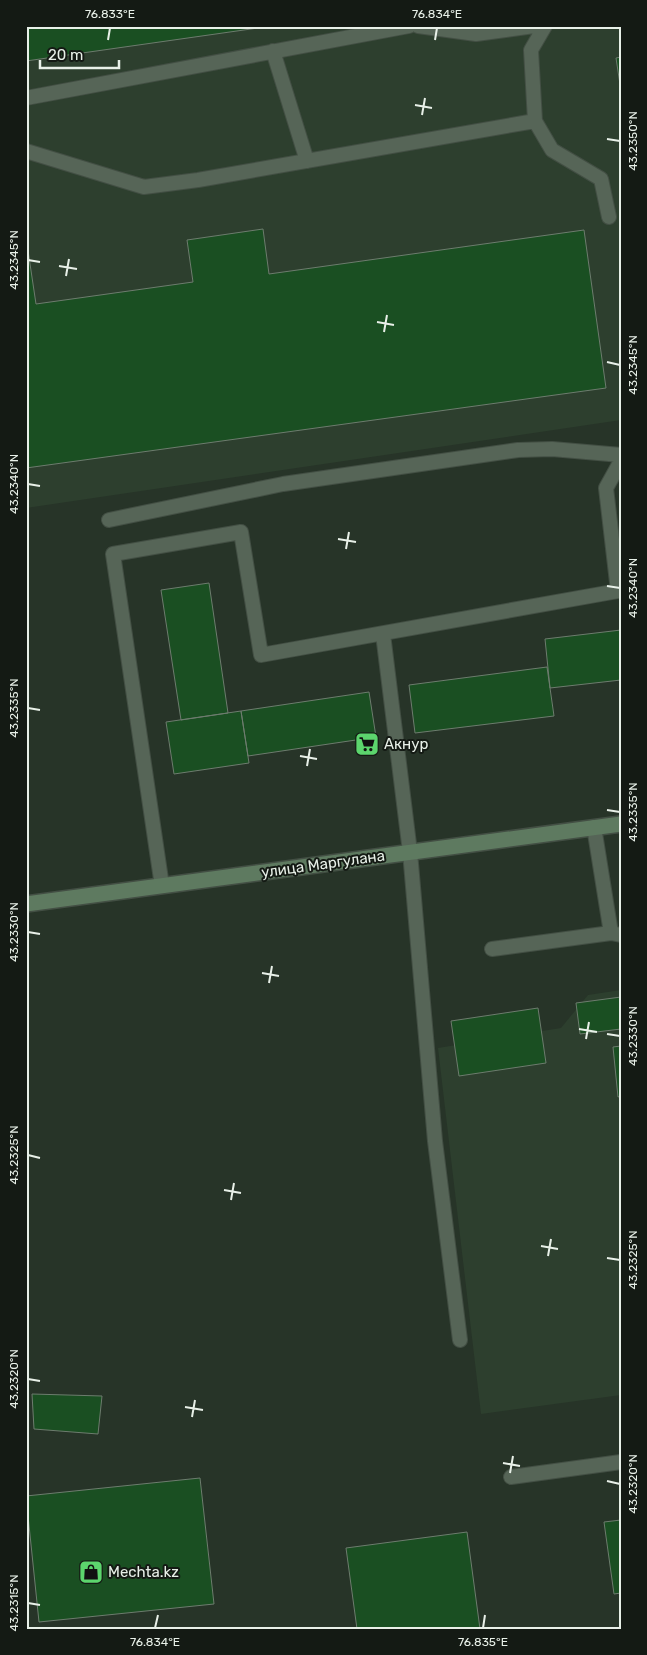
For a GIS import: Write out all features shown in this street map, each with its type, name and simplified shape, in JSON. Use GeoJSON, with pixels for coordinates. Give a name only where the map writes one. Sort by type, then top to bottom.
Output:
{"type":"FeatureCollection","features":[{"type":"Feature","properties":{"kind":"street","name":"улица Маргулана"},"geometry":{"type":"LineString","coordinates":[[26,904],[621,824]]}},
{"type":"Feature","properties":{"kind":"lane"},"geometry":{"type":"LineString","coordinates":[[26,98],[409,26]]}},
{"type":"Feature","properties":{"kind":"lane"},"geometry":{"type":"LineString","coordinates":[[418,26],[476,34],[534,26]]}},
{"type":"Feature","properties":{"kind":"lane"},"geometry":{"type":"LineString","coordinates":[[545,26],[531,50],[536,122],[552,150],[601,179],[609,217]]}},
{"type":"Feature","properties":{"kind":"lane"},"geometry":{"type":"LineString","coordinates":[[273,51],[307,161]]}},
{"type":"Feature","properties":{"kind":"lane"},"geometry":{"type":"LineString","coordinates":[[26,152],[144,187],[198,180],[536,122]]}},
{"type":"Feature","properties":{"kind":"lane"},"geometry":{"type":"LineString","coordinates":[[108,520],[283,484],[518,450],[552,449],[621,456]]}},
{"type":"Feature","properties":{"kind":"lane"},"geometry":{"type":"LineString","coordinates":[[162,886],[113,554],[241,532],[261,656],[618,591],[606,488],[621,461]]}},
{"type":"Feature","properties":{"kind":"lane"},"geometry":{"type":"LineString","coordinates":[[383,634],[410,852],[435,1141],[460,1340]]}},
{"type":"Feature","properties":{"kind":"lane"},"geometry":{"type":"LineString","coordinates":[[492,949],[616,934],[594,827]]}},
{"type":"Feature","properties":{"kind":"lane"},"geometry":{"type":"LineString","coordinates":[[512,1477],[621,1462]]}},
{"type":"Feature","properties":{"kind":"shaded area"},"geometry":{"type":"Polygon","coordinates":[[[26,26],[621,26],[621,420],[26,508],[26,26]]]}},
{"type":"Feature","properties":{"kind":"shaded area"},"geometry":{"type":"Polygon","coordinates":[[[621,990],[621,1395],[481,1414],[438,1048],[561,1028],[588,995],[621,990]]]}},
{"type":"Feature","properties":{"kind":"building"},"geometry":{"type":"Polygon","coordinates":[[[26,26],[272,26],[26,61],[26,26]]]}},
{"type":"Feature","properties":{"kind":"building"},"geometry":{"type":"Polygon","coordinates":[[[621,57],[621,91],[616,58],[621,57]]]}},
{"type":"Feature","properties":{"kind":"building"},"geometry":{"type":"Polygon","coordinates":[[[263,229],[269,274],[584,230],[606,388],[26,468],[26,237],[36,304],[193,282],[187,240],[263,229]]]}},
{"type":"Feature","properties":{"kind":"building"},"geometry":{"type":"Polygon","coordinates":[[[209,583],[228,713],[181,720],[161,590],[209,583]]]}},
{"type":"Feature","properties":{"kind":"building"},"geometry":{"type":"Polygon","coordinates":[[[621,630],[621,680],[550,688],[545,639],[621,630]]]}},
{"type":"Feature","properties":{"kind":"building"},"geometry":{"type":"Polygon","coordinates":[[[547,667],[554,716],[415,733],[409,685],[547,667]]]}},
{"type":"Feature","properties":{"kind":"building"},"geometry":{"type":"Polygon","coordinates":[[[369,692],[376,737],[248,756],[241,711],[369,692]]]}},
{"type":"Feature","properties":{"kind":"building"},"geometry":{"type":"Polygon","coordinates":[[[241,711],[249,763],[174,774],[166,722],[241,711]]]}},
{"type":"Feature","properties":{"kind":"building"},"geometry":{"type":"Polygon","coordinates":[[[376,737],[376,749],[362,752],[360,740],[376,737]]]}},
{"type":"Feature","properties":{"kind":"building"},"geometry":{"type":"Polygon","coordinates":[[[621,997],[621,1029],[580,1034],[576,1003],[621,997]]]}},
{"type":"Feature","properties":{"kind":"building"},"geometry":{"type":"Polygon","coordinates":[[[538,1008],[546,1063],[459,1076],[451,1021],[538,1008]]]}},
{"type":"Feature","properties":{"kind":"building"},"geometry":{"type":"Polygon","coordinates":[[[621,1046],[621,1096],[618,1097],[613,1047],[621,1046]]]}},
{"type":"Feature","properties":{"kind":"building"},"geometry":{"type":"Polygon","coordinates":[[[32,1394],[102,1396],[98,1434],[34,1429],[32,1394]]]}},
{"type":"Feature","properties":{"kind":"building"},"geometry":{"type":"Polygon","coordinates":[[[200,1478],[214,1604],[39,1622],[26,1496],[200,1478]]]}},
{"type":"Feature","properties":{"kind":"building"},"geometry":{"type":"Polygon","coordinates":[[[621,1520],[621,1593],[614,1594],[604,1522],[621,1520]]]}},
{"type":"Feature","properties":{"kind":"building"},"geometry":{"type":"Polygon","coordinates":[[[467,1532],[480,1629],[357,1629],[346,1548],[467,1532]]]}},
{"type":"Feature","properties":{"kind":"place","name":"Акнур"},"geometry":{"type":"Point","coordinates":[367,744]}},
{"type":"Feature","properties":{"kind":"place","name":"Mechta.kz"},"geometry":{"type":"Point","coordinates":[91,1572]}}]}
